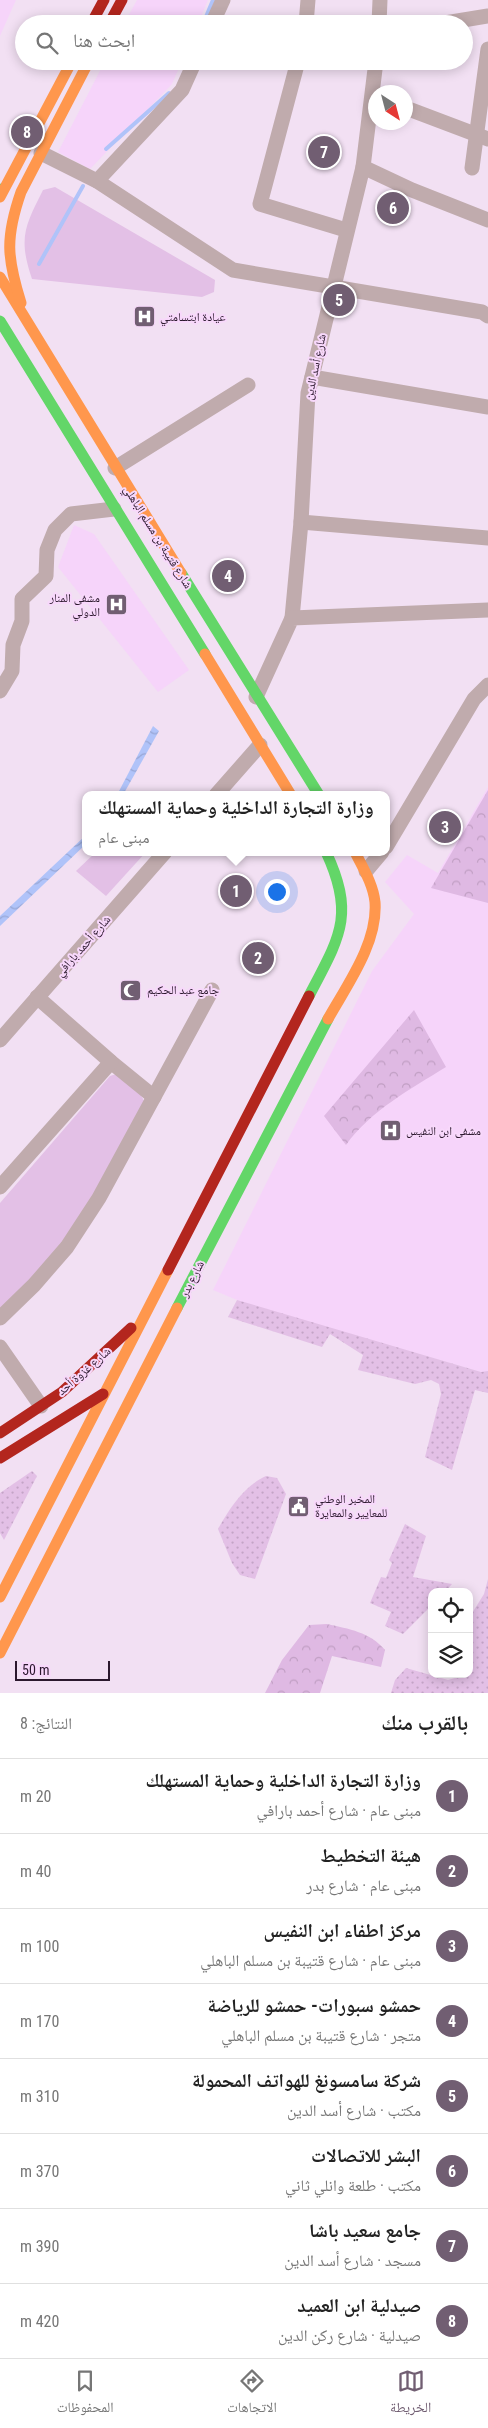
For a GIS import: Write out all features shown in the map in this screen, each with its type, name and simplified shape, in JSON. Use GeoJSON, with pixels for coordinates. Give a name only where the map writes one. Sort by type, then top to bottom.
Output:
{"type":"FeatureCollection","features":[{"type":"Feature","properties":{"kind":"main road"},"geometry":{"type":"LineString","coordinates":[[96,15],[104,0]]}},
{"type":"Feature","properties":{"kind":"main road"},"geometry":{"type":"LineString","coordinates":[[114,15],[122,0]]}},
{"type":"Feature","properties":{"kind":"main road"},"geometry":{"type":"LineString","coordinates":[[1,192],[67,70]]}},
{"type":"Feature","properties":{"kind":"main road"},"geometry":{"type":"LineString","coordinates":[[1,218],[21,192],[85,70]]}},
{"type":"Feature","properties":{"kind":"main road"},"geometry":{"type":"LineString","coordinates":[[21,192],[13,215],[10,232],[10,266],[27,321]]}},
{"type":"Feature","properties":{"kind":"main road","name":"شارع قتيبة بن مسلم الباهلي"},"geometry":{"type":"LineString","coordinates":[[0,277],[256,697],[316,791]]}},
{"type":"Feature","properties":{"kind":"main road","name":"شارع قتيبة بن مسلم الباهلي"},"geometry":{"type":"LineString","coordinates":[[0,321],[289,791]]}},
{"type":"Feature","properties":{"kind":"main road"},"geometry":{"type":"LineString","coordinates":[[329,856],[350,889],[365,892],[376,903]]}},
{"type":"Feature","properties":{"kind":"main road"},"geometry":{"type":"LineString","coordinates":[[357,856],[366,871],[376,903]]}},
{"type":"Feature","properties":{"kind":"main road","name":"شارع بدر"},"geometry":{"type":"LineString","coordinates":[[0,1597],[338,940],[350,889]]}},
{"type":"Feature","properties":{"kind":"main road","name":"شارع بدر"},"geometry":{"type":"LineString","coordinates":[[0,1653],[123,1412],[364,952],[374,920],[376,903]]}},
{"type":"Feature","properties":{"kind":"main road"},"geometry":{"type":"LineString","coordinates":[[338,940],[349,950],[364,952]]}},
{"type":"Feature","properties":{"kind":"main road","name":"شارع غزوة أحد"},"geometry":{"type":"LineString","coordinates":[[0,1433],[62,1392],[135,1324],[155,1295]]}},
{"type":"Feature","properties":{"kind":"main road","name":"شارع غزوة أحد"},"geometry":{"type":"LineString","coordinates":[[0,1458],[146,1369]]}},
{"type":"Feature","properties":{"kind":"main road"},"geometry":{"type":"LineString","coordinates":[[62,1392],[88,1387],[104,1393],[123,1412]]}},
{"type":"Feature","properties":{"kind":"main road"},"geometry":{"type":"LineString","coordinates":[[33,1437],[54,1437]]}},
{"type":"Feature","properties":{"kind":"main road"},"geometry":{"type":"LineString","coordinates":[[66,1444],[70,1452],[70,1460]]}},
{"type":"Feature","properties":{"kind":"street"},"geometry":{"type":"LineString","coordinates":[[216,15],[223,0]]}},
{"type":"Feature","properties":{"kind":"street"},"geometry":{"type":"LineString","coordinates":[[307,15],[308,0]]}},
{"type":"Feature","properties":{"kind":"street"},"geometry":{"type":"LineString","coordinates":[[379,15],[380,0]]}},
{"type":"Feature","properties":{"kind":"street"},"geometry":{"type":"LineString","coordinates":[[473,18],[488,16]]}},
{"type":"Feature","properties":{"kind":"street"},"geometry":{"type":"LineString","coordinates":[[472,168],[483,137],[488,49]]}},
{"type":"Feature","properties":{"kind":"street"},"geometry":{"type":"LineString","coordinates":[[92,179],[182,90],[191,70]]}},
{"type":"Feature","properties":{"kind":"street"},"geometry":{"type":"LineString","coordinates":[[296,70],[260,204],[346,230]]}},
{"type":"Feature","properties":{"kind":"street","name":"شارع أسد الدين"},"geometry":{"type":"LineString","coordinates":[[375,85],[376,70]]}},
{"type":"Feature","properties":{"kind":"street"},"geometry":{"type":"LineString","coordinates":[[413,111],[483,137]]}},
{"type":"Feature","properties":{"kind":"street","name":"شارع أسد الدين"},"geometry":{"type":"LineString","coordinates":[[256,697],[292,618],[301,522],[308,393],[346,230],[363,167],[369,130]]}},
{"type":"Feature","properties":{"kind":"street"},"geometry":{"type":"LineString","coordinates":[[41,153],[92,179],[233,270],[482,312],[488,316]]}},
{"type":"Feature","properties":{"kind":"street"},"geometry":{"type":"LineString","coordinates":[[363,167],[412,190],[488,220]]}},
{"type":"Feature","properties":{"kind":"street"},"geometry":{"type":"LineString","coordinates":[[312,377],[488,407]]}},
{"type":"Feature","properties":{"kind":"street"},"geometry":{"type":"LineString","coordinates":[[116,468],[248,385]]}},
{"type":"Feature","properties":{"kind":"street"},"geometry":{"type":"LineString","coordinates":[[0,691],[12,671],[13,645],[22,621],[22,599],[46,576],[47,550],[55,530],[71,514],[114,509]]}},
{"type":"Feature","properties":{"kind":"street"},"geometry":{"type":"LineString","coordinates":[[301,522],[488,538]]}},
{"type":"Feature","properties":{"kind":"street"},"geometry":{"type":"LineString","coordinates":[[292,618],[488,610]]}},
{"type":"Feature","properties":{"kind":"street"},"geometry":{"type":"LineString","coordinates":[[390,840],[474,699],[488,685]]}},
{"type":"Feature","properties":{"kind":"street"},"geometry":{"type":"LineString","coordinates":[[220,791],[260,745]]}},
{"type":"Feature","properties":{"kind":"street","name":"شارع أحمد بارافي"},"geometry":{"type":"LineString","coordinates":[[0,1040],[162,856]]}},
{"type":"Feature","properties":{"kind":"street"},"geometry":{"type":"LineString","coordinates":[[366,871],[379,856]]}},
{"type":"Feature","properties":{"kind":"street"},"geometry":{"type":"LineString","coordinates":[[0,1318],[34,1285],[67,1247],[99,1198],[212,990]]}},
{"type":"Feature","properties":{"kind":"street"},"geometry":{"type":"LineString","coordinates":[[38,997],[111,1062],[154,1097]]}},
{"type":"Feature","properties":{"kind":"street"},"geometry":{"type":"LineString","coordinates":[[0,1188],[111,1062]]}},
{"type":"Feature","properties":{"kind":"street"},"geometry":{"type":"LineString","coordinates":[[0,1348],[41,1406]]}},
{"type":"Feature","properties":{"kind":"shaded area"},"geometry":{"type":"Polygon","coordinates":[[[0,0],[16,0],[0,36],[0,0]]]}},
{"type":"Feature","properties":{"kind":"shaded area"},"geometry":{"type":"Polygon","coordinates":[[[137,0],[208,0],[202,15],[129,15],[137,0]]]}},
{"type":"Feature","properties":{"kind":"shaded area"},"geometry":{"type":"Polygon","coordinates":[[[100,70],[178,70],[172,84],[90,169],[58,152],[100,70]]]}},
{"type":"Feature","properties":{"kind":"shaded area"},"geometry":{"type":"Polygon","coordinates":[[[55,187],[215,280],[214,292],[202,297],[32,279],[25,253],[28,223],[43,190],[55,187]]]}},
{"type":"Feature","properties":{"kind":"shaded area","name":"مشفى المنار الدولي"},"geometry":{"type":"Polygon","coordinates":[[[74,525],[94,534],[189,670],[158,692],[58,567],[74,525]]]}},
{"type":"Feature","properties":{"kind":"shaded area","name":"مشفى ابن النفيس"},"geometry":{"type":"Polygon","coordinates":[[[488,787],[488,1372],[481,1372],[249,1305],[213,1290],[372,971],[414,914],[385,882],[407,855],[438,873],[488,787]]]}},
{"type":"Feature","properties":{"kind":"shaded area"},"geometry":{"type":"Polygon","coordinates":[[[92,856],[142,856],[106,896],[76,871],[92,856]]]}},
{"type":"Feature","properties":{"kind":"shaded area"},"geometry":{"type":"Polygon","coordinates":[[[119,1073],[136,1087],[146,1104],[70,1235],[39,1272],[0,1310],[0,1203],[110,1076],[119,1073]]]}},
{"type":"Feature","properties":{"kind":"shaded area"},"geometry":{"type":"Polygon","coordinates":[[[237,1300],[481,1372],[488,1371],[488,1393],[475,1390],[452,1470],[425,1457],[441,1394],[439,1384],[431,1380],[415,1384],[358,1370],[363,1355],[330,1334],[322,1347],[228,1317],[237,1300]]]}},
{"type":"Feature","properties":{"kind":"shaded area"},"geometry":{"type":"Polygon","coordinates":[[[32,1471],[37,1476],[4,1540],[0,1533],[0,1493],[32,1471]]]}},
{"type":"Feature","properties":{"kind":"shaded area"},"geometry":{"type":"Polygon","coordinates":[[[266,1476],[277,1478],[286,1494],[255,1579],[240,1575],[232,1563],[218,1529],[232,1506],[244,1492],[266,1476]]]}},
{"type":"Feature","properties":{"kind":"shaded area"},"geometry":{"type":"Polygon","coordinates":[[[405,1524],[426,1536],[413,1577],[452,1584],[448,1588],[428,1588],[428,1609],[403,1634],[385,1626],[391,1612],[370,1603],[381,1577],[386,1578],[392,1563],[389,1560],[405,1524]]]}},
{"type":"Feature","properties":{"kind":"shaded area"},"geometry":{"type":"Polygon","coordinates":[[[488,1579],[488,1693],[391,1693],[395,1680],[406,1668],[428,1674],[428,1678],[448,1680],[473,1678],[473,1612],[484,1594],[488,1579]]]}},
{"type":"Feature","properties":{"kind":"green space"},"geometry":{"type":"Polygon","coordinates":[[[488,790],[488,903],[431,888],[488,790]]]}},
{"type":"Feature","properties":{"kind":"green space"},"geometry":{"type":"Polygon","coordinates":[[[414,1010],[446,1067],[379,1111],[367,1121],[346,1145],[324,1116],[414,1010]]]}},
{"type":"Feature","properties":{"kind":"green space"},"geometry":{"type":"Polygon","coordinates":[[[327,1624],[359,1632],[373,1639],[385,1650],[381,1667],[332,1656],[320,1693],[265,1693],[282,1660],[309,1625],[327,1624]]]}},
{"type":"Feature","properties":{"kind":"water"},"geometry":{"type":"Polygon","coordinates":[[[153,726],[159,731],[125,791],[119,791],[153,726]]]}},
{"type":"Feature","properties":{"kind":"water"},"geometry":{"type":"Polygon","coordinates":[[[82,839],[82,848],[0,926],[0,916],[82,839]]]}},
{"type":"Feature","properties":{"kind":"waterway"},"geometry":{"type":"LineString","coordinates":[[207,15],[213,0]]}},
{"type":"Feature","properties":{"kind":"waterway"},"geometry":{"type":"LineString","coordinates":[[106,149],[169,93]]}},
{"type":"Feature","properties":{"kind":"waterway"},"geometry":{"type":"LineString","coordinates":[[39,264],[83,186]]}},
{"type":"Feature","properties":{"kind":"traffic: fast"},"geometry":{"type":"LineString","coordinates":[[0,191],[4,188]]}},
{"type":"Feature","properties":{"kind":"traffic: fast"},"geometry":{"type":"LineString","coordinates":[[0,321],[205,654]]}},
{"type":"Feature","properties":{"kind":"traffic: fast"},"geometry":{"type":"LineString","coordinates":[[181,573],[317,791]]}},
{"type":"Feature","properties":{"kind":"traffic: fast"},"geometry":{"type":"LineString","coordinates":[[309,996],[329,958],[340,926],[342,910],[340,893],[328,856]]}},
{"type":"Feature","properties":{"kind":"traffic: fast"},"geometry":{"type":"LineString","coordinates":[[177,1308],[328,1019]]}},
{"type":"Feature","properties":{"kind":"traffic: slow"},"geometry":{"type":"LineString","coordinates":[[0,197],[67,70]]}},
{"type":"Feature","properties":{"kind":"traffic: slow"},"geometry":{"type":"LineString","coordinates":[[21,303],[11,260],[10,235],[12,222],[21,192],[84,70]]}},
{"type":"Feature","properties":{"kind":"traffic: slow"},"geometry":{"type":"LineString","coordinates":[[0,277],[181,573]]}},
{"type":"Feature","properties":{"kind":"traffic: slow"},"geometry":{"type":"LineString","coordinates":[[205,654],[289,791]]}},
{"type":"Feature","properties":{"kind":"traffic: slow"},"geometry":{"type":"LineString","coordinates":[[328,1019],[360,963],[372,933],[375,917],[375,902],[372,889],[357,856]]}},
{"type":"Feature","properties":{"kind":"traffic: slow"},"geometry":{"type":"LineString","coordinates":[[0,1597],[168,1270]]}},
{"type":"Feature","properties":{"kind":"traffic: slow"},"geometry":{"type":"LineString","coordinates":[[0,1653],[177,1308]]}},
{"type":"Feature","properties":{"kind":"traffic: jam"},"geometry":{"type":"LineString","coordinates":[[96,15],[104,0]]}},
{"type":"Feature","properties":{"kind":"traffic: jam"},"geometry":{"type":"LineString","coordinates":[[114,15],[122,0]]}},
{"type":"Feature","properties":{"kind":"traffic: jam"},"geometry":{"type":"LineString","coordinates":[[168,1270],[309,996]]}},
{"type":"Feature","properties":{"kind":"traffic: jam"},"geometry":{"type":"LineString","coordinates":[[0,1433],[62,1392],[131,1328]]}},
{"type":"Feature","properties":{"kind":"traffic: jam"},"geometry":{"type":"LineString","coordinates":[[0,1458],[103,1394]]}},
{"type":"Feature","properties":{"kind":"place","name":"صيدلية ابن العميد"},"geometry":{"type":"Point","coordinates":[27,132]}},
{"type":"Feature","properties":{"kind":"place","name":"جامع سعيد باشا"},"geometry":{"type":"Point","coordinates":[324,152]}},
{"type":"Feature","properties":{"kind":"place","name":"البشر للاتصالات"},"geometry":{"type":"Point","coordinates":[393,208]}},
{"type":"Feature","properties":{"kind":"place","name":"شركة سامسونغ للهواتف المحمولة"},"geometry":{"type":"Point","coordinates":[339,300]}},
{"type":"Feature","properties":{"kind":"place","name":"عيادة ابتسامتي"},"geometry":{"type":"Point","coordinates":[144,317]}},
{"type":"Feature","properties":{"kind":"place","name":"حمشو سبورات- حمشو للرياضة"},"geometry":{"type":"Point","coordinates":[228,576]}},
{"type":"Feature","properties":{"kind":"place","name":"مشفى المنار الدولي"},"geometry":{"type":"Point","coordinates":[116,605]}},
{"type":"Feature","properties":{"kind":"place","name":"مركز اطفاء ابن النفيس"},"geometry":{"type":"Point","coordinates":[445,827]}},
{"type":"Feature","properties":{"kind":"place","name":"وزارة التجارة الداخلية وحماية المستهلك"},"geometry":{"type":"Point","coordinates":[236,891]}},
{"type":"Feature","properties":{"kind":"place","name":"هيئة التخطيط"},"geometry":{"type":"Point","coordinates":[258,958]}},
{"type":"Feature","properties":{"kind":"place","name":"جامع عبد الحكيم"},"geometry":{"type":"Point","coordinates":[131,990]}},
{"type":"Feature","properties":{"kind":"place","name":"مشفى ابن النفيس"},"geometry":{"type":"Point","coordinates":[390,1131]}},
{"type":"Feature","properties":{"kind":"place","name":"المخبر الوطني للمعايير والمعايرة"},"geometry":{"type":"Point","coordinates":[299,1506]}}]}
